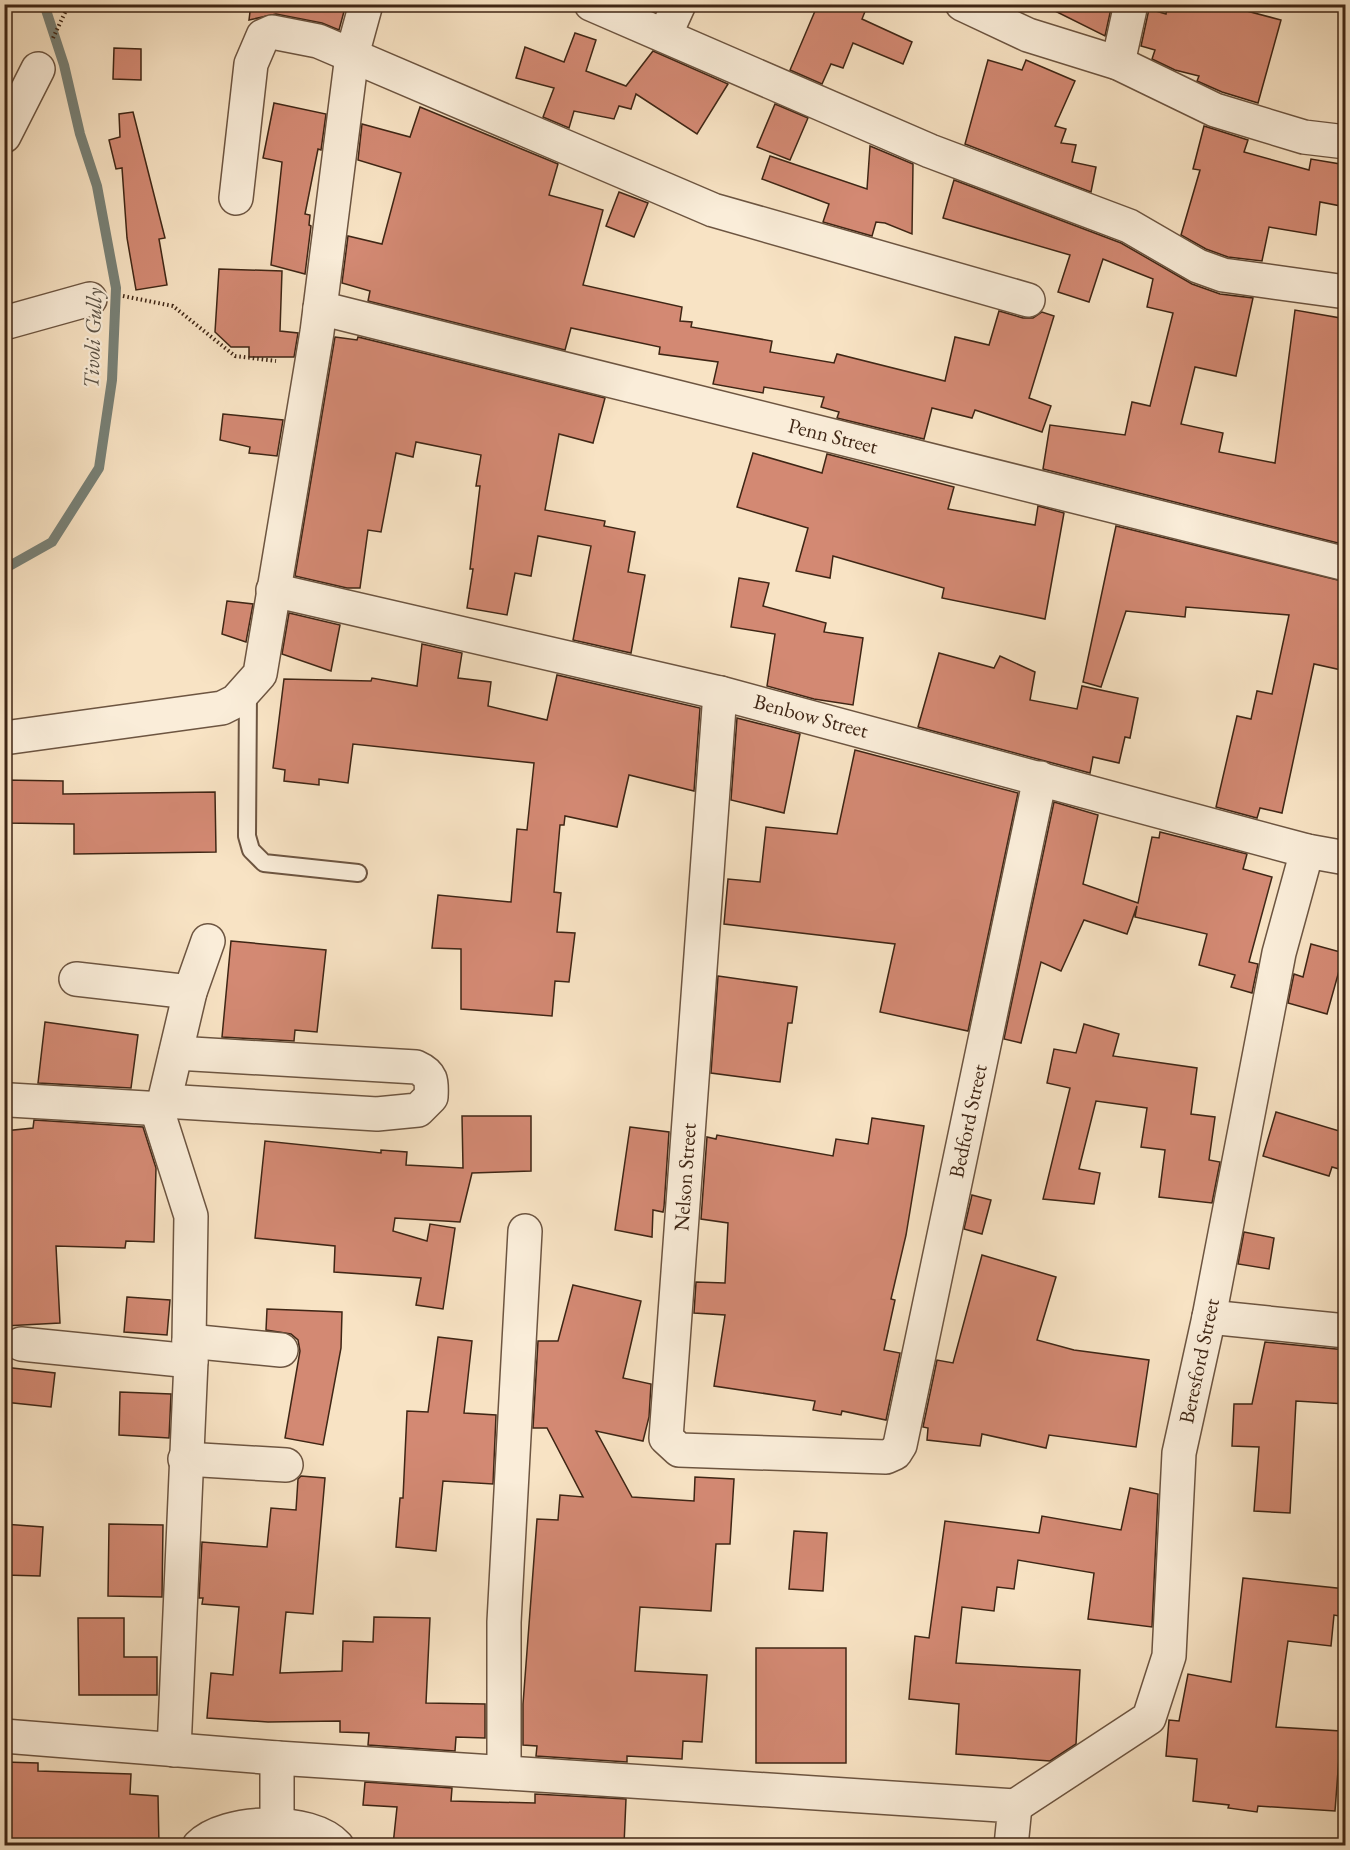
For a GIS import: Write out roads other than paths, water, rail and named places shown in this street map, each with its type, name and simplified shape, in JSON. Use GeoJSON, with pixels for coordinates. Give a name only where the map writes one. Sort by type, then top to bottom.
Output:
{"type":"FeatureCollection","features":[{"type":"Feature","properties":{"kind":"street"},"geometry":{"type":"LineString","coordinates":[[4,738],[222,708],[237,701],[260,674],[320,308],[352,55],[366,4]]}},
{"type":"Feature","properties":{"kind":"street"},"geometry":{"type":"LineString","coordinates":[[591,4],[665,34],[930,151],[1129,226],[1198,266],[1222,275],[1346,292]]}},
{"type":"Feature","properties":{"kind":"street"},"geometry":{"type":"LineString","coordinates":[[665,34],[679,4]]}},
{"type":"Feature","properties":{"kind":"street"},"geometry":{"type":"LineString","coordinates":[[962,4],[1028,35],[1118,63],[1215,110],[1304,137],[1346,142]]}},
{"type":"Feature","properties":{"kind":"street"},"geometry":{"type":"LineString","coordinates":[[1118,63],[1131,4]]}},
{"type":"Feature","properties":{"kind":"street"},"geometry":{"type":"LineString","coordinates":[[236,198],[251,64],[263,36],[272,32],[318,41],[713,210],[1028,300]]}},
{"type":"Feature","properties":{"kind":"street"},"geometry":{"type":"LineString","coordinates":[[4,136],[38,69]]}},
{"type":"Feature","properties":{"kind":"street"},"geometry":{"type":"LineString","coordinates":[[4,323],[90,299]]}},
{"type":"Feature","properties":{"kind":"street","name":"Penn Street"},"geometry":{"type":"LineString","coordinates":[[320,308],[1346,564]]}},
{"type":"Feature","properties":{"kind":"street","name":"Benbow Street"},"geometry":{"type":"LineString","coordinates":[[273,590],[720,693],[1307,851],[1346,858]]}},
{"type":"Feature","properties":{"kind":"street","name":"Nelson Street"},"geometry":{"type":"LineString","coordinates":[[720,693],[666,1438],[679,1450],[886,1457]]}},
{"type":"Feature","properties":{"kind":"street","name":"Bedford Street"},"geometry":{"type":"LineString","coordinates":[[886,1457],[895,1454],[900,1445],[1040,778]]}},
{"type":"Feature","properties":{"kind":"street","name":"Beresford Street"},"geometry":{"type":"LineString","coordinates":[[1015,1806],[1149,1718],[1169,1656],[1179,1453],[1209,1317],[1279,953],[1307,851]]}},
{"type":"Feature","properties":{"kind":"street"},"geometry":{"type":"LineString","coordinates":[[174,1749],[190,1351],[192,1216],[160,1119],[190,992],[208,941]]}},
{"type":"Feature","properties":{"kind":"street"},"geometry":{"type":"LineString","coordinates":[[76,979],[190,992]]}},
{"type":"Feature","properties":{"kind":"street"},"geometry":{"type":"LineString","coordinates":[[10,1100],[402,1114],[418,1110],[431,1097],[432,1080],[428,1072],[416,1067],[176,1053]]}},
{"type":"Feature","properties":{"kind":"street"},"geometry":{"type":"LineString","coordinates":[[328,1111],[338,1062]]}},
{"type":"Feature","properties":{"kind":"street"},"geometry":{"type":"LineString","coordinates":[[504,1772],[504,1622],[525,1231]]}},
{"type":"Feature","properties":{"kind":"street"},"geometry":{"type":"LineString","coordinates":[[1209,1317],[1346,1331]]}},
{"type":"Feature","properties":{"kind":"street"},"geometry":{"type":"LineString","coordinates":[[21,1344],[190,1351],[281,1350]]}},
{"type":"Feature","properties":{"kind":"street"},"geometry":{"type":"LineString","coordinates":[[185,1460],[286,1465]]}},
{"type":"Feature","properties":{"kind":"street"},"geometry":{"type":"LineString","coordinates":[[4,1736],[277,1758],[1015,1806],[1011,1845]]}},
{"type":"Feature","properties":{"kind":"street"},"geometry":{"type":"LineString","coordinates":[[277,1758],[277,1824]]}},
{"type":"Feature","properties":{"kind":"street"},"geometry":{"type":"LineString","coordinates":[[199,1845],[206,1838],[250,1826],[277,1824],[302,1828],[337,1845]]}},
{"type":"Feature","properties":{"kind":"lane"},"geometry":{"type":"LineString","coordinates":[[249,689],[247,836],[251,850],[264,863],[358,873]]}},
{"type":"Feature","properties":{"kind":"waterway","name":"Tivoli Gully"},"geometry":{"type":"LineString","coordinates":[[4,569],[52,542],[99,468],[112,380],[116,288],[97,186],[80,134],[64,65],[44,4]]}}]}
